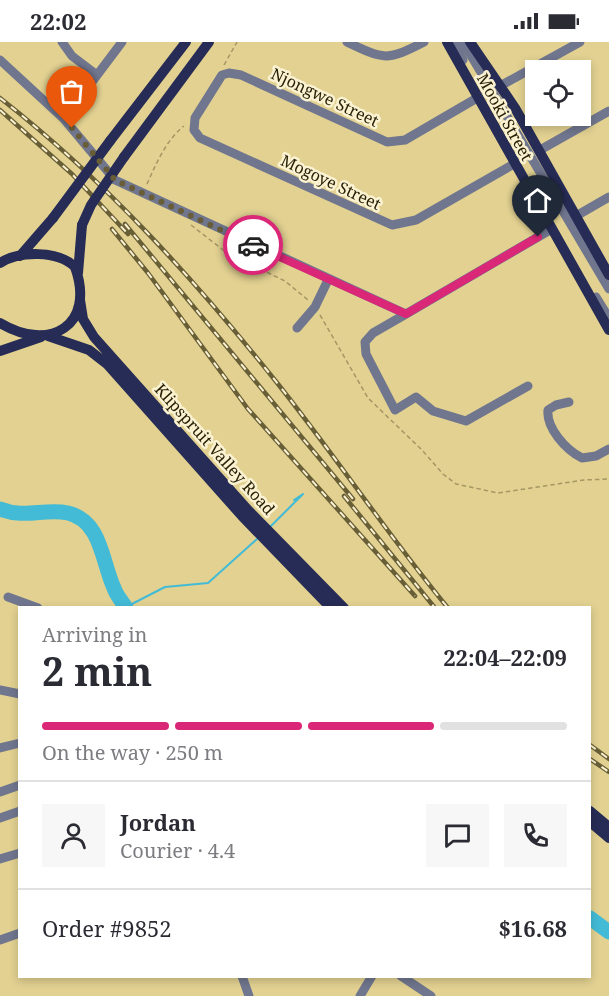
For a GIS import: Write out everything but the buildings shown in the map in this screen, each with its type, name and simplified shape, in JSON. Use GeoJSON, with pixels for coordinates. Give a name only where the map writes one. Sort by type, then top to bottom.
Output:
{"type":"FeatureCollection","features":[{"type":"Feature","properties":{"kind":"main road"},"geometry":{"type":"LineString","coordinates":[[0,263],[15,257],[53,218],[186,42]]}},
{"type":"Feature","properties":{"kind":"main road","name":"Klipspruit Valley Road"},"geometry":{"type":"LineString","coordinates":[[209,42],[91,205],[82,225],[78,273],[80,300],[83,319],[94,337],[245,513]]}},
{"type":"Feature","properties":{"kind":"main road","name":"Mooki Street"},"geometry":{"type":"LineString","coordinates":[[447,42],[550,230],[609,330]]}},
{"type":"Feature","properties":{"kind":"main road","name":"Mooki Street"},"geometry":{"type":"LineString","coordinates":[[470,42],[540,150],[609,275]]}},
{"type":"Feature","properties":{"kind":"main road"},"geometry":{"type":"LineString","coordinates":[[0,252],[15,257],[58,256],[71,262],[78,273]]}},
{"type":"Feature","properties":{"kind":"main road"},"geometry":{"type":"LineString","coordinates":[[0,351],[45,336],[74,321],[79,312],[80,300]]}},
{"type":"Feature","properties":{"kind":"main road","name":"Klipspruit Valley Road"},"geometry":{"type":"LineString","coordinates":[[0,323],[22,333],[45,336],[89,351],[108,364],[245,513],[342,606]]}},
{"type":"Feature","properties":{"kind":"main road","name":"Klipspruit Valley Road"},"geometry":{"type":"LineString","coordinates":[[281,550],[329,606]]}},
{"type":"Feature","properties":{"kind":"main road"},"geometry":{"type":"LineString","coordinates":[[591,812],[609,827]]}},
{"type":"Feature","properties":{"kind":"main road"},"geometry":{"type":"LineString","coordinates":[[591,823],[609,838]]}},
{"type":"Feature","properties":{"kind":"street"},"geometry":{"type":"LineString","coordinates":[[62,42],[72,56],[97,75]]}},
{"type":"Feature","properties":{"kind":"street"},"geometry":{"type":"LineString","coordinates":[[64,119],[122,42]]}},
{"type":"Feature","properties":{"kind":"street"},"geometry":{"type":"LineString","coordinates":[[347,42],[378,56],[388,57],[401,54],[424,42]]}},
{"type":"Feature","properties":{"kind":"street","name":"Mooki Street"},"geometry":{"type":"LineString","coordinates":[[453,42],[481,96],[609,318]]}},
{"type":"Feature","properties":{"kind":"street","name":"Mooki Street"},"geometry":{"type":"LineString","coordinates":[[464,42],[609,289]]}},
{"type":"Feature","properties":{"kind":"street"},"geometry":{"type":"LineString","coordinates":[[500,86],[580,42]]}},
{"type":"Feature","properties":{"kind":"street"},"geometry":{"type":"LineString","coordinates":[[0,60],[64,119],[115,180],[406,314]]}},
{"type":"Feature","properties":{"kind":"street","name":"Njongwe Street"},"geometry":{"type":"LineString","coordinates":[[222,75],[229,73],[241,75],[379,139],[393,142],[405,140],[477,98]]}},
{"type":"Feature","properties":{"kind":"street"},"geometry":{"type":"LineString","coordinates":[[195,118],[222,75]]}},
{"type":"Feature","properties":{"kind":"street"},"geometry":{"type":"LineString","coordinates":[[540,150],[609,111]]}},
{"type":"Feature","properties":{"kind":"street","name":"Mogoye Street"},"geometry":{"type":"LineString","coordinates":[[195,118],[194,132],[200,138],[392,225],[416,220],[514,164]]}},
{"type":"Feature","properties":{"kind":"street"},"geometry":{"type":"LineString","coordinates":[[576,216],[609,198]]}},
{"type":"Feature","properties":{"kind":"street"},"geometry":{"type":"LineString","coordinates":[[528,386],[466,421],[433,411],[416,397],[395,410],[366,354],[365,342],[373,333],[550,230]]}},
{"type":"Feature","properties":{"kind":"street"},"geometry":{"type":"LineString","coordinates":[[297,328],[315,307],[328,279]]}},
{"type":"Feature","properties":{"kind":"street"},"geometry":{"type":"LineString","coordinates":[[570,402],[556,405],[548,410],[548,420],[553,431],[582,458],[596,456],[609,449]]}},
{"type":"Feature","properties":{"kind":"street"},"geometry":{"type":"LineString","coordinates":[[8,597],[33,606]]}},
{"type":"Feature","properties":{"kind":"street"},"geometry":{"type":"LineString","coordinates":[[0,690],[18,694]]}},
{"type":"Feature","properties":{"kind":"street"},"geometry":{"type":"LineString","coordinates":[[0,748],[18,744]]}},
{"type":"Feature","properties":{"kind":"street"},"geometry":{"type":"LineString","coordinates":[[0,792],[18,786]]}},
{"type":"Feature","properties":{"kind":"street"},"geometry":{"type":"LineString","coordinates":[[0,818],[18,812]]}},
{"type":"Feature","properties":{"kind":"street"},"geometry":{"type":"LineString","coordinates":[[1,855],[18,853]]}},
{"type":"Feature","properties":{"kind":"street"},"geometry":{"type":"LineString","coordinates":[[0,940],[18,934]]}},
{"type":"Feature","properties":{"kind":"street"},"geometry":{"type":"LineString","coordinates":[[243,978],[249,996]]}},
{"type":"Feature","properties":{"kind":"street"},"geometry":{"type":"LineString","coordinates":[[360,996],[371,978]]}},
{"type":"Feature","properties":{"kind":"street"},"geometry":{"type":"LineString","coordinates":[[404,978],[431,996]]}},
{"type":"Feature","properties":{"kind":"path"},"geometry":{"type":"LineString","coordinates":[[222,75],[225,63],[237,42]]}},
{"type":"Feature","properties":{"kind":"path"},"geometry":{"type":"LineString","coordinates":[[142,194],[156,163],[176,132],[195,118]]}},
{"type":"Feature","properties":{"kind":"path"},"geometry":{"type":"LineString","coordinates":[[190,225],[227,254],[285,281],[315,307],[368,398],[422,450],[443,474],[456,484],[498,493],[584,480],[609,479]]}},
{"type":"Feature","properties":{"kind":"waterway"},"geometry":{"type":"LineString","coordinates":[[270,527],[303,494],[294,500]]}},
{"type":"Feature","properties":{"kind":"waterway"},"geometry":{"type":"LineString","coordinates":[[0,509],[18,513],[59,512],[79,517],[94,534],[115,591],[125,606]]}},
{"type":"Feature","properties":{"kind":"waterway"},"geometry":{"type":"LineString","coordinates":[[128,606],[165,587],[208,583],[257,539]]}},
{"type":"Feature","properties":{"kind":"waterway"},"geometry":{"type":"LineString","coordinates":[[591,919],[609,932]]}},
{"type":"Feature","properties":{"kind":"railway"},"geometry":{"type":"LineString","coordinates":[[0,98],[76,162],[181,269],[299,412],[446,606]]}},
{"type":"Feature","properties":{"kind":"railway"},"geometry":{"type":"LineString","coordinates":[[0,110],[72,174],[128,234]]}},
{"type":"Feature","properties":{"kind":"railway"},"geometry":{"type":"LineString","coordinates":[[125,224],[353,499]]}},
{"type":"Feature","properties":{"kind":"railway"},"geometry":{"type":"LineString","coordinates":[[112,229],[148,273],[248,409],[415,596]]}},
{"type":"Feature","properties":{"kind":"railway"},"geometry":{"type":"LineString","coordinates":[[344,496],[433,606]]}},
{"type":"Feature","properties":{"kind":"railway"},"geometry":{"type":"LineString","coordinates":[[591,746],[609,759]]}},
{"type":"Feature","properties":{"kind":"railway"},"geometry":{"type":"LineString","coordinates":[[591,760],[609,772]]}},
{"type":"Feature","properties":{"kind":"way so far"},"geometry":{"type":"LineString","coordinates":[[72,128],[115,180],[253,245]]}},
{"type":"Feature","properties":{"kind":"route"},"geometry":{"type":"LineString","coordinates":[[253,245],[406,314],[538,237]]}}]}
